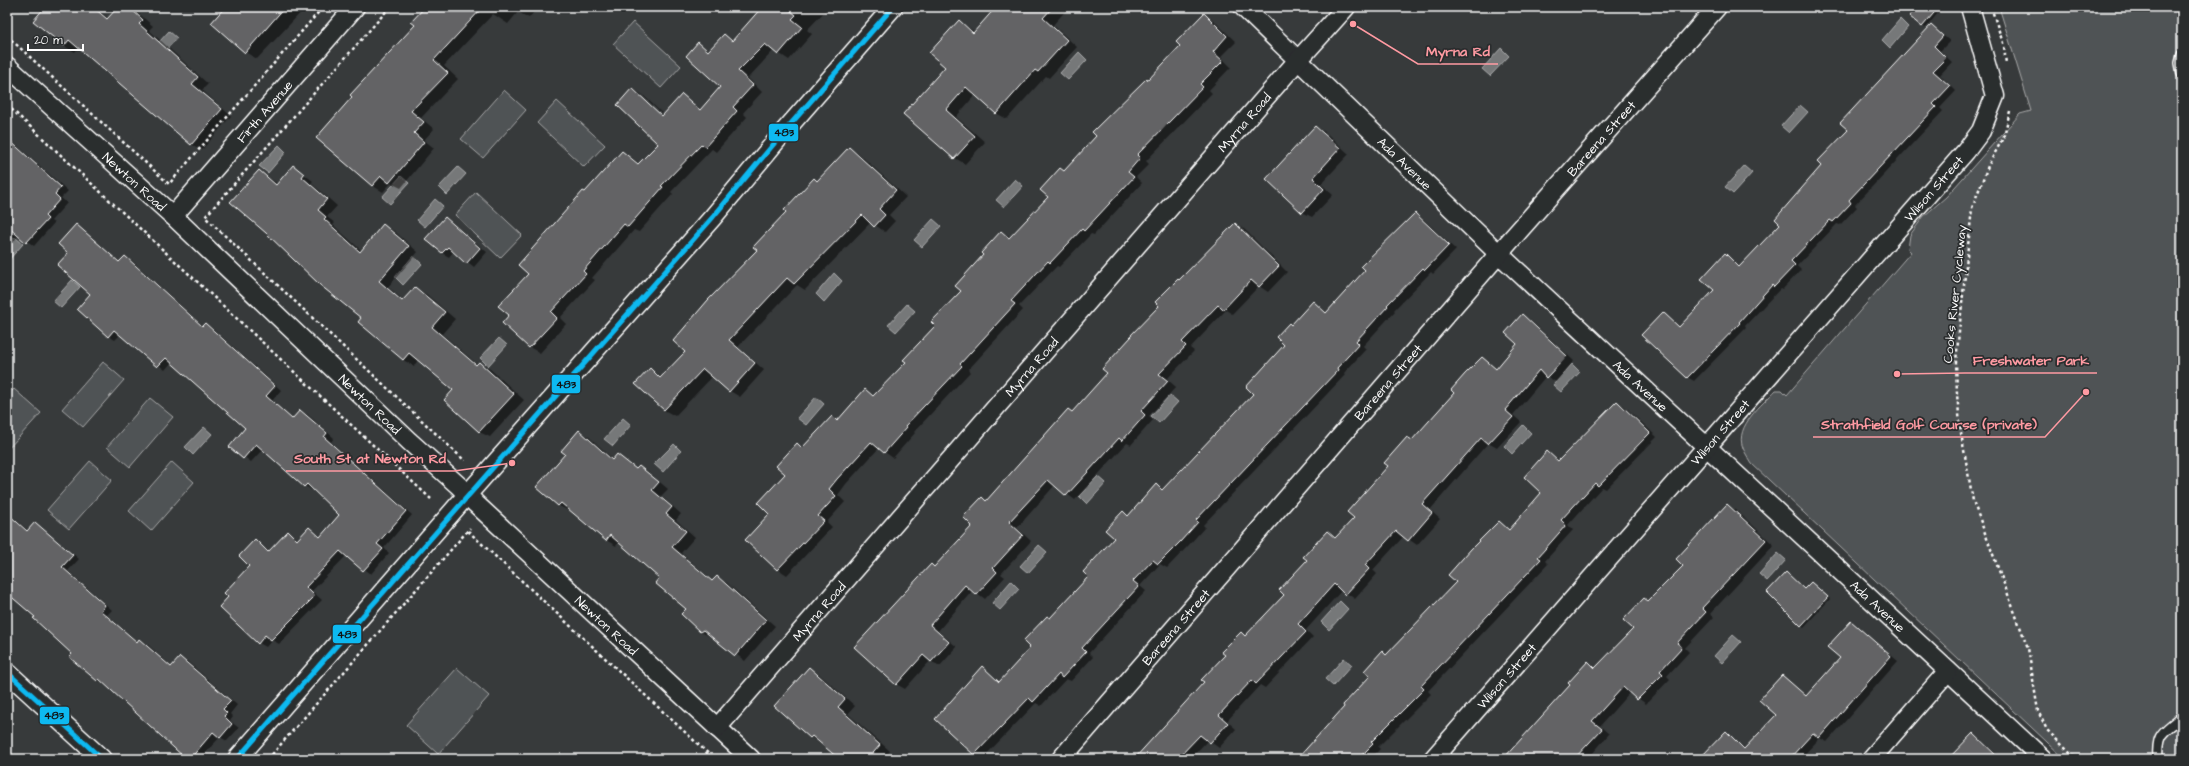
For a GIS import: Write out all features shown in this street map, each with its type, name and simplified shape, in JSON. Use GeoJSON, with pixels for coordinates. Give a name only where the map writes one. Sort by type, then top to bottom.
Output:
{"type":"FeatureCollection","features":[{"type":"Feature","properties":{"kind":"street","name":"Firth Avenue"},"geometry":{"type":"LineString","coordinates":[[173,216],[355,7]]}},
{"type":"Feature","properties":{"kind":"street"},"geometry":{"type":"LineString","coordinates":[[237,759],[467,495],[713,217],[782,134],[894,7]]}},
{"type":"Feature","properties":{"kind":"street","name":"Ada Avenue"},"geometry":{"type":"LineString","coordinates":[[1243,7],[1299,59],[1499,254],[1708,446],[2043,759]]}},
{"type":"Feature","properties":{"kind":"street","name":"Myrna Road"},"geometry":{"type":"LineString","coordinates":[[718,728],[1299,59],[1346,7]]}},
{"type":"Feature","properties":{"kind":"street","name":"Bareena Street"},"geometry":{"type":"LineString","coordinates":[[1061,759],[1499,254],[1717,7]]}},
{"type":"Feature","properties":{"kind":"street","name":"Wilson Street"},"geometry":{"type":"LineString","coordinates":[[1433,759],[1966,151],[1981,131],[1995,96],[1970,7]]}},
{"type":"Feature","properties":{"kind":"street","name":"Newton Road"},"geometry":{"type":"LineString","coordinates":[[7,66],[173,216],[467,495],[751,759]]}},
{"type":"Feature","properties":{"kind":"street"},"geometry":{"type":"LineString","coordinates":[[1871,759],[1948,671]]}},
{"type":"Feature","properties":{"kind":"street"},"geometry":{"type":"LineString","coordinates":[[7,672],[102,759]]}},
{"type":"Feature","properties":{"kind":"lane"},"geometry":{"type":"LineString","coordinates":[[2182,55],[2180,63],[2182,74]]}},
{"type":"Feature","properties":{"kind":"lane"},"geometry":{"type":"LineString","coordinates":[[2158,759],[2157,746],[2162,732],[2182,716]]}},
{"type":"Feature","properties":{"kind":"path"},"geometry":{"type":"LineString","coordinates":[[7,36],[169,184],[323,7]]}},
{"type":"Feature","properties":{"kind":"path"},"geometry":{"type":"LineString","coordinates":[[390,7],[205,217],[465,461]]}},
{"type":"Feature","properties":{"kind":"path"},"geometry":{"type":"LineString","coordinates":[[1991,7],[2004,46],[2007,66]]}},
{"type":"Feature","properties":{"kind":"path"},"geometry":{"type":"LineString","coordinates":[[7,106],[431,499]]}},
{"type":"Feature","properties":{"kind":"path","name":"Cooks River Cycleway"},"geometry":{"type":"LineString","coordinates":[[2011,110],[2004,136],[1988,166],[1972,208],[1956,361],[1956,395],[1968,484],[2028,648],[2038,711],[2048,730],[2076,759]]}},
{"type":"Feature","properties":{"kind":"path"},"geometry":{"type":"LineString","coordinates":[[268,759],[470,528]]}},
{"type":"Feature","properties":{"kind":"path"},"geometry":{"type":"LineString","coordinates":[[468,531],[714,759]]}},
{"type":"Feature","properties":{"kind":"shaded area"},"geometry":{"type":"Polygon","coordinates":[[[1999,7],[2182,7],[2182,759],[2065,759],[1752,464],[1743,448],[1741,440],[1746,424],[1757,409],[1776,390],[1782,390],[1787,395],[1911,252],[1908,249],[1910,235],[1924,216],[1946,197],[2020,114],[2031,111],[1999,7]]]}},
{"type":"Feature","properties":{"kind":"shaded area"},"geometry":{"type":"Polygon","coordinates":[[[1900,19],[1908,27],[1890,48],[1882,40],[1900,19]]]}},
{"type":"Feature","properties":{"kind":"shaded area"},"geometry":{"type":"Polygon","coordinates":[[[633,22],[681,66],[661,88],[613,44],[633,22]]]}},
{"type":"Feature","properties":{"kind":"shaded area"},"geometry":{"type":"Polygon","coordinates":[[[169,31],[177,38],[158,59],[150,52],[169,31]]]}},
{"type":"Feature","properties":{"kind":"shaded area"},"geometry":{"type":"Polygon","coordinates":[[[1501,48],[1509,56],[1490,76],[1482,69],[1501,48]]]}},
{"type":"Feature","properties":{"kind":"shaded area"},"geometry":{"type":"Polygon","coordinates":[[[1079,52],[1087,60],[1068,80],[1060,73],[1079,52]]]}},
{"type":"Feature","properties":{"kind":"shaded area"},"geometry":{"type":"Polygon","coordinates":[[[504,90],[526,110],[483,158],[461,139],[504,90]]]}},
{"type":"Feature","properties":{"kind":"shaded area"},"geometry":{"type":"Polygon","coordinates":[[[557,101],[605,145],[584,167],[537,123],[557,101]]]}},
{"type":"Feature","properties":{"kind":"shaded area"},"geometry":{"type":"Polygon","coordinates":[[[1800,105],[1808,112],[1789,133],[1781,126],[1800,105]]]}},
{"type":"Feature","properties":{"kind":"shaded area"},"geometry":{"type":"Polygon","coordinates":[[[279,145],[286,152],[268,173],[259,166],[279,145]]]}},
{"type":"Feature","properties":{"kind":"shaded area"},"geometry":{"type":"Polygon","coordinates":[[[1744,166],[1752,173],[1733,194],[1725,187],[1744,166]]]}},
{"type":"Feature","properties":{"kind":"shaded area"},"geometry":{"type":"Polygon","coordinates":[[[458,167],[466,174],[447,195],[439,187],[458,167]]]}},
{"type":"Feature","properties":{"kind":"shaded area"},"geometry":{"type":"Polygon","coordinates":[[[401,176],[409,183],[390,204],[382,197],[401,176]]]}},
{"type":"Feature","properties":{"kind":"shaded area"},"geometry":{"type":"Polygon","coordinates":[[[1015,179],[1023,186],[1004,207],[996,200],[1015,179]]]}},
{"type":"Feature","properties":{"kind":"shaded area"},"geometry":{"type":"Polygon","coordinates":[[[476,192],[522,235],[500,258],[455,215],[476,192]]]}},
{"type":"Feature","properties":{"kind":"shaded area"},"geometry":{"type":"Polygon","coordinates":[[[435,199],[443,206],[425,227],[417,220],[435,199]]]}},
{"type":"Feature","properties":{"kind":"shaded area"},"geometry":{"type":"Polygon","coordinates":[[[933,219],[941,226],[922,247],[914,240],[933,219]]]}},
{"type":"Feature","properties":{"kind":"shaded area"},"geometry":{"type":"Polygon","coordinates":[[[15,237],[23,244],[7,262],[7,246],[15,237]]]}},
{"type":"Feature","properties":{"kind":"shaded area"},"geometry":{"type":"Polygon","coordinates":[[[413,256],[422,264],[403,285],[395,277],[413,256]]]}},
{"type":"Feature","properties":{"kind":"shaded area"},"geometry":{"type":"Polygon","coordinates":[[[834,273],[842,281],[824,302],[816,294],[834,273]]]}},
{"type":"Feature","properties":{"kind":"shaded area"},"geometry":{"type":"Polygon","coordinates":[[[72,280],[80,287],[61,308],[53,301],[72,280]]]}},
{"type":"Feature","properties":{"kind":"shaded area"},"geometry":{"type":"Polygon","coordinates":[[[907,304],[915,311],[896,332],[888,325],[907,304]]]}},
{"type":"Feature","properties":{"kind":"shaded area"},"geometry":{"type":"Polygon","coordinates":[[[499,338],[507,345],[488,366],[480,358],[499,338]]]}},
{"type":"Feature","properties":{"kind":"shaded area"},"geometry":{"type":"Polygon","coordinates":[[[103,362],[124,380],[83,427],[62,409],[103,362]]]}},
{"type":"Feature","properties":{"kind":"shaded area"},"geometry":{"type":"Polygon","coordinates":[[[1572,364],[1580,372],[1561,392],[1553,385],[1572,364]]]}},
{"type":"Feature","properties":{"kind":"shaded area"},"geometry":{"type":"Polygon","coordinates":[[[14,389],[41,413],[7,450],[7,396],[14,389]]]}},
{"type":"Feature","properties":{"kind":"shaded area"},"geometry":{"type":"Polygon","coordinates":[[[1170,395],[1178,402],[1159,423],[1151,416],[1170,395]]]}},
{"type":"Feature","properties":{"kind":"shaded area"},"geometry":{"type":"Polygon","coordinates":[[[816,397],[824,404],[806,425],[797,418],[816,397]]]}},
{"type":"Feature","properties":{"kind":"shaded area"},"geometry":{"type":"Polygon","coordinates":[[[150,398],[173,417],[130,467],[107,447],[150,398]]]}},
{"type":"Feature","properties":{"kind":"shaded area"},"geometry":{"type":"Polygon","coordinates":[[[623,418],[631,425],[613,446],[604,439],[623,418]]]}},
{"type":"Feature","properties":{"kind":"shaded area"},"geometry":{"type":"Polygon","coordinates":[[[1523,425],[1531,433],[1512,454],[1504,446],[1523,425]]]}},
{"type":"Feature","properties":{"kind":"shaded area"},"geometry":{"type":"Polygon","coordinates":[[[204,427],[212,434],[193,455],[185,447],[204,427]]]}},
{"type":"Feature","properties":{"kind":"shaded area"},"geometry":{"type":"Polygon","coordinates":[[[674,444],[681,451],[663,472],[654,464],[674,444]]]}},
{"type":"Feature","properties":{"kind":"shaded area"},"geometry":{"type":"Polygon","coordinates":[[[90,461],[112,480],[69,529],[47,510],[90,461]]]}},
{"type":"Feature","properties":{"kind":"shaded area"},"geometry":{"type":"Polygon","coordinates":[[[172,462],[194,482],[151,531],[129,511],[172,462]]]}},
{"type":"Feature","properties":{"kind":"shaded area"},"geometry":{"type":"Polygon","coordinates":[[[1098,476],[1106,483],[1087,504],[1079,496],[1098,476]]]}},
{"type":"Feature","properties":{"kind":"shaded area"},"geometry":{"type":"Polygon","coordinates":[[[1039,545],[1047,552],[1028,573],[1020,566],[1039,545]]]}},
{"type":"Feature","properties":{"kind":"shaded area"},"geometry":{"type":"Polygon","coordinates":[[[1778,553],[1786,560],[1767,581],[1759,574],[1778,553]]]}},
{"type":"Feature","properties":{"kind":"shaded area"},"geometry":{"type":"Polygon","coordinates":[[[1011,581],[1019,589],[1000,610],[992,603],[1011,581]]]}},
{"type":"Feature","properties":{"kind":"shaded area"},"geometry":{"type":"Polygon","coordinates":[[[1340,601],[1348,609],[1329,630],[1321,622],[1340,601]]]}},
{"type":"Feature","properties":{"kind":"shaded area"},"geometry":{"type":"Polygon","coordinates":[[[1733,635],[1741,642],[1722,663],[1714,656],[1733,635]]]}},
{"type":"Feature","properties":{"kind":"shaded area"},"geometry":{"type":"Polygon","coordinates":[[[1344,658],[1352,665],[1333,686],[1325,679],[1344,658]]]}},
{"type":"Feature","properties":{"kind":"shaded area"},"geometry":{"type":"Polygon","coordinates":[[[457,668],[489,696],[438,754],[406,725],[457,668]]]}},
{"type":"Feature","properties":{"kind":"building"},"geometry":{"type":"Polygon","coordinates":[[[45,7],[93,7],[107,19],[118,7],[129,7],[143,20],[139,24],[198,77],[192,84],[222,109],[191,145],[69,40],[64,46],[33,21],[45,7]]]}},
{"type":"Feature","properties":{"kind":"building"},"geometry":{"type":"Polygon","coordinates":[[[225,7],[285,7],[245,53],[211,23],[225,7]]]}},
{"type":"Feature","properties":{"kind":"building"},"geometry":{"type":"Polygon","coordinates":[[[425,7],[483,7],[434,60],[448,73],[411,111],[424,122],[414,133],[424,142],[389,183],[381,176],[372,186],[316,138],[352,97],[350,95],[415,25],[411,22],[425,7]]]}},
{"type":"Feature","properties":{"kind":"building"},"geometry":{"type":"Polygon","coordinates":[[[762,7],[786,7],[796,15],[792,19],[802,27],[778,55],[765,44],[738,71],[753,85],[733,107],[737,111],[705,147],[702,144],[661,186],[663,187],[628,227],[624,224],[583,271],[586,274],[551,312],[557,318],[529,348],[502,323],[509,315],[498,306],[528,274],[518,265],[583,191],[585,192],[622,151],[638,164],[658,144],[617,105],[632,88],[662,116],[682,94],[700,110],[720,87],[686,56],[698,42],[708,51],[724,34],[732,41],[762,7]]]}},
{"type":"Feature","properties":{"kind":"building"},"geometry":{"type":"Polygon","coordinates":[[[996,7],[1053,7],[1043,18],[1067,40],[1038,72],[1035,70],[996,114],[966,87],[946,110],[975,136],[954,159],[903,114],[945,67],[929,53],[959,20],[973,33],[996,7]]]}},
{"type":"Feature","properties":{"kind":"building"},"geometry":{"type":"Polygon","coordinates":[[[1917,7],[1939,7],[1922,27],[1909,16],[1917,7]]]}},
{"type":"Feature","properties":{"kind":"building"},"geometry":{"type":"Polygon","coordinates":[[[1204,13],[1227,36],[1213,52],[1223,61],[1200,84],[1203,87],[1137,155],[1140,158],[1128,172],[1134,177],[1084,231],[1082,229],[1050,263],[1048,261],[1011,301],[1015,304],[960,364],[962,366],[905,426],[907,427],[884,453],[871,442],[837,479],[829,489],[836,496],[818,516],[824,521],[777,570],[745,540],[769,514],[758,503],[785,474],[776,466],[797,443],[802,448],[832,416],[837,421],[865,389],[873,396],[906,362],[903,360],[935,326],[931,322],[961,291],[955,286],[983,255],[981,253],[1001,231],[1009,238],[1048,197],[1040,190],[1060,168],[1064,171],[1096,136],[1092,132],[1147,78],[1148,80],[1180,46],[1176,42],[1204,13]]]}},
{"type":"Feature","properties":{"kind":"building"},"geometry":{"type":"Polygon","coordinates":[[[1931,25],[1943,36],[1934,46],[1946,58],[1933,71],[1950,86],[1933,104],[1936,107],[1849,200],[1851,203],[1833,222],[1830,220],[1791,261],[1795,265],[1774,287],[1772,285],[1739,322],[1740,323],[1687,378],[1641,335],[1663,312],[1679,327],[1714,290],[1701,279],[1725,253],[1739,267],[1780,224],[1775,219],[1821,166],[1817,162],[1848,130],[1840,123],[1931,25]]]}},
{"type":"Feature","properties":{"kind":"building"},"geometry":{"type":"Polygon","coordinates":[[[1315,126],[1340,148],[1313,178],[1324,189],[1302,213],[1266,179],[1315,126]]]}},
{"type":"Feature","properties":{"kind":"building"},"geometry":{"type":"Polygon","coordinates":[[[7,138],[61,187],[55,194],[60,199],[45,216],[48,219],[26,243],[7,226],[7,138]]]}},
{"type":"Feature","properties":{"kind":"building"},"geometry":{"type":"Polygon","coordinates":[[[849,147],[896,190],[879,209],[885,215],[874,227],[862,215],[794,284],[787,278],[729,340],[755,363],[729,392],[703,369],[664,410],[635,384],[650,368],[660,378],[685,352],[673,341],[708,300],[757,250],[753,247],[786,212],[784,210],[814,178],[817,181],[849,147]]]}},
{"type":"Feature","properties":{"kind":"building"},"geometry":{"type":"Polygon","coordinates":[[[293,165],[304,174],[302,177],[327,199],[318,210],[326,217],[324,219],[360,252],[383,224],[409,246],[379,281],[402,301],[415,287],[445,312],[432,327],[476,365],[479,362],[514,394],[479,432],[444,400],[453,390],[409,353],[403,360],[358,322],[361,318],[320,285],[266,233],[230,202],[259,170],[276,185],[293,165]]]}},
{"type":"Feature","properties":{"kind":"building"},"geometry":{"type":"Polygon","coordinates":[[[1415,213],[1449,245],[1425,270],[1423,268],[1387,305],[1388,306],[1356,341],[1359,344],[1337,368],[1338,370],[1196,520],[1198,522],[1180,542],[1158,564],[1153,560],[1133,581],[1139,586],[1082,648],[1086,652],[1062,678],[1059,674],[1033,702],[1029,698],[974,755],[935,719],[982,666],[999,682],[1030,648],[1023,641],[1047,616],[1050,618],[1088,577],[1083,572],[1114,538],[1105,530],[1123,511],[1128,516],[1156,484],[1162,490],[1253,394],[1246,387],[1284,345],[1276,337],[1289,323],[1291,325],[1313,301],[1326,313],[1365,270],[1361,266],[1415,213]]]}},
{"type":"Feature","properties":{"kind":"building"},"geometry":{"type":"Polygon","coordinates":[[[445,217],[480,248],[466,264],[448,247],[442,253],[425,239],[445,217]]]}},
{"type":"Feature","properties":{"kind":"building"},"geometry":{"type":"Polygon","coordinates":[[[1235,223],[1279,266],[1259,287],[1251,280],[1223,310],[1218,305],[1182,342],[1186,346],[1159,374],[1168,381],[1141,411],[1145,415],[1122,441],[1119,438],[1066,496],[1048,480],[1009,522],[1023,535],[993,568],[997,572],[976,595],[965,585],[930,625],[949,642],[931,662],[923,655],[896,685],[854,647],[931,564],[934,567],[972,526],[963,517],[982,497],[986,501],[1068,409],[1072,412],[1107,373],[1102,369],[1131,337],[1130,336],[1159,306],[1155,302],[1178,279],[1179,280],[1235,223]]]}},
{"type":"Feature","properties":{"kind":"building"},"geometry":{"type":"Polygon","coordinates":[[[76,224],[119,262],[125,256],[202,326],[205,323],[275,386],[266,396],[292,419],[300,410],[327,433],[324,437],[406,511],[377,544],[383,549],[363,571],[340,551],[306,587],[315,596],[271,640],[265,635],[258,644],[219,607],[228,597],[224,593],[249,566],[239,556],[255,539],[268,552],[288,531],[297,540],[309,527],[320,537],[339,515],[307,484],[304,487],[256,444],[243,459],[229,447],[245,428],[166,358],[157,367],[114,330],[108,337],[77,309],[90,294],[57,265],[68,253],[58,244],[76,224]]]}},
{"type":"Feature","properties":{"kind":"building"},"geometry":{"type":"Polygon","coordinates":[[[1522,314],[1567,356],[1546,378],[1539,370],[1505,410],[1513,417],[1488,444],[1481,438],[1422,504],[1432,513],[1408,541],[1396,531],[1365,565],[1369,569],[1345,595],[1334,584],[1298,624],[1306,632],[1256,684],[1252,680],[1219,715],[1228,723],[1210,743],[1200,735],[1177,759],[1134,759],[1204,682],[1201,680],[1225,655],[1221,652],[1241,632],[1245,636],[1284,595],[1279,590],[1307,560],[1303,557],[1327,531],[1335,538],[1354,518],[1347,512],[1388,466],[1384,463],[1407,437],[1412,440],[1454,393],[1451,390],[1465,374],[1482,357],[1496,369],[1517,344],[1505,333],[1522,314]]]}},
{"type":"Feature","properties":{"kind":"building"},"geometry":{"type":"Polygon","coordinates":[[[1617,401],[1650,433],[1598,486],[1595,483],[1561,520],[1566,525],[1538,557],[1541,559],[1421,686],[1424,689],[1371,742],[1373,744],[1358,759],[1297,759],[1370,676],[1364,671],[1382,651],[1386,655],[1456,582],[1448,575],[1471,549],[1499,521],[1509,530],[1541,493],[1524,477],[1547,451],[1558,461],[1617,401]]]}},
{"type":"Feature","properties":{"kind":"building"},"geometry":{"type":"Polygon","coordinates":[[[579,430],[612,460],[617,454],[636,469],[639,466],[659,482],[652,490],[672,507],[666,514],[686,531],[672,547],[712,581],[717,576],[766,620],[735,656],[703,630],[700,632],[681,614],[686,609],[655,583],[659,578],[610,535],[606,541],[561,503],[558,506],[536,487],[565,454],[561,451],[579,430]]]}},
{"type":"Feature","properties":{"kind":"building"},"geometry":{"type":"Polygon","coordinates":[[[1727,504],[1766,540],[1702,608],[1706,612],[1677,643],[1682,647],[1660,671],[1663,674],[1637,700],[1623,687],[1592,721],[1602,729],[1574,759],[1503,759],[1570,685],[1568,683],[1588,661],[1595,668],[1633,629],[1623,620],[1644,598],[1648,601],[1683,566],[1676,559],[1727,504]]]}},
{"type":"Feature","properties":{"kind":"building"},"geometry":{"type":"Polygon","coordinates":[[[7,513],[27,531],[35,522],[73,555],[62,567],[105,605],[101,611],[137,642],[139,639],[171,667],[180,657],[231,701],[223,709],[227,713],[224,716],[232,724],[220,738],[213,732],[190,759],[186,759],[99,679],[97,681],[69,657],[72,654],[33,618],[35,617],[7,593],[7,513]]]}},
{"type":"Feature","properties":{"kind":"building"},"geometry":{"type":"Polygon","coordinates":[[[1786,572],[1804,589],[1811,582],[1828,597],[1801,626],[1767,592],[1786,572]]]}},
{"type":"Feature","properties":{"kind":"building"},"geometry":{"type":"Polygon","coordinates":[[[1851,621],[1891,656],[1819,738],[1813,733],[1789,759],[1699,759],[1726,731],[1744,749],[1776,715],[1759,700],[1782,675],[1806,696],[1840,658],[1827,647],[1851,621]]]}},
{"type":"Feature","properties":{"kind":"building"},"geometry":{"type":"Polygon","coordinates":[[[809,667],[845,699],[838,707],[880,745],[868,759],[839,759],[812,736],[810,738],[774,706],[809,667]]]}},
{"type":"Feature","properties":{"kind":"building"},"geometry":{"type":"Polygon","coordinates":[[[1973,733],[2000,759],[1948,759],[1973,733]]]}},
{"type":"Feature","properties":{"kind":"transit line","name":"483"},"geometry":{"type":"LineString","coordinates":[[237,759],[713,217],[782,134],[893,7]]}},
{"type":"Feature","properties":{"kind":"transit line","name":"483"},"geometry":{"type":"LineString","coordinates":[[7,672],[102,759]]}},
{"type":"Feature","properties":{"kind":"place","name":"Myrna Rd"},"geometry":{"type":"Point","coordinates":[1353,24]}},
{"type":"Feature","properties":{"kind":"place","name":"Freshwater Park"},"geometry":{"type":"Point","coordinates":[1897,374]}},
{"type":"Feature","properties":{"kind":"place","name":"Strathfield Golf Course (private)"},"geometry":{"type":"Point","coordinates":[2086,392]}},
{"type":"Feature","properties":{"kind":"place","name":"South St at Newton Rd"},"geometry":{"type":"Point","coordinates":[512,463]}}]}
